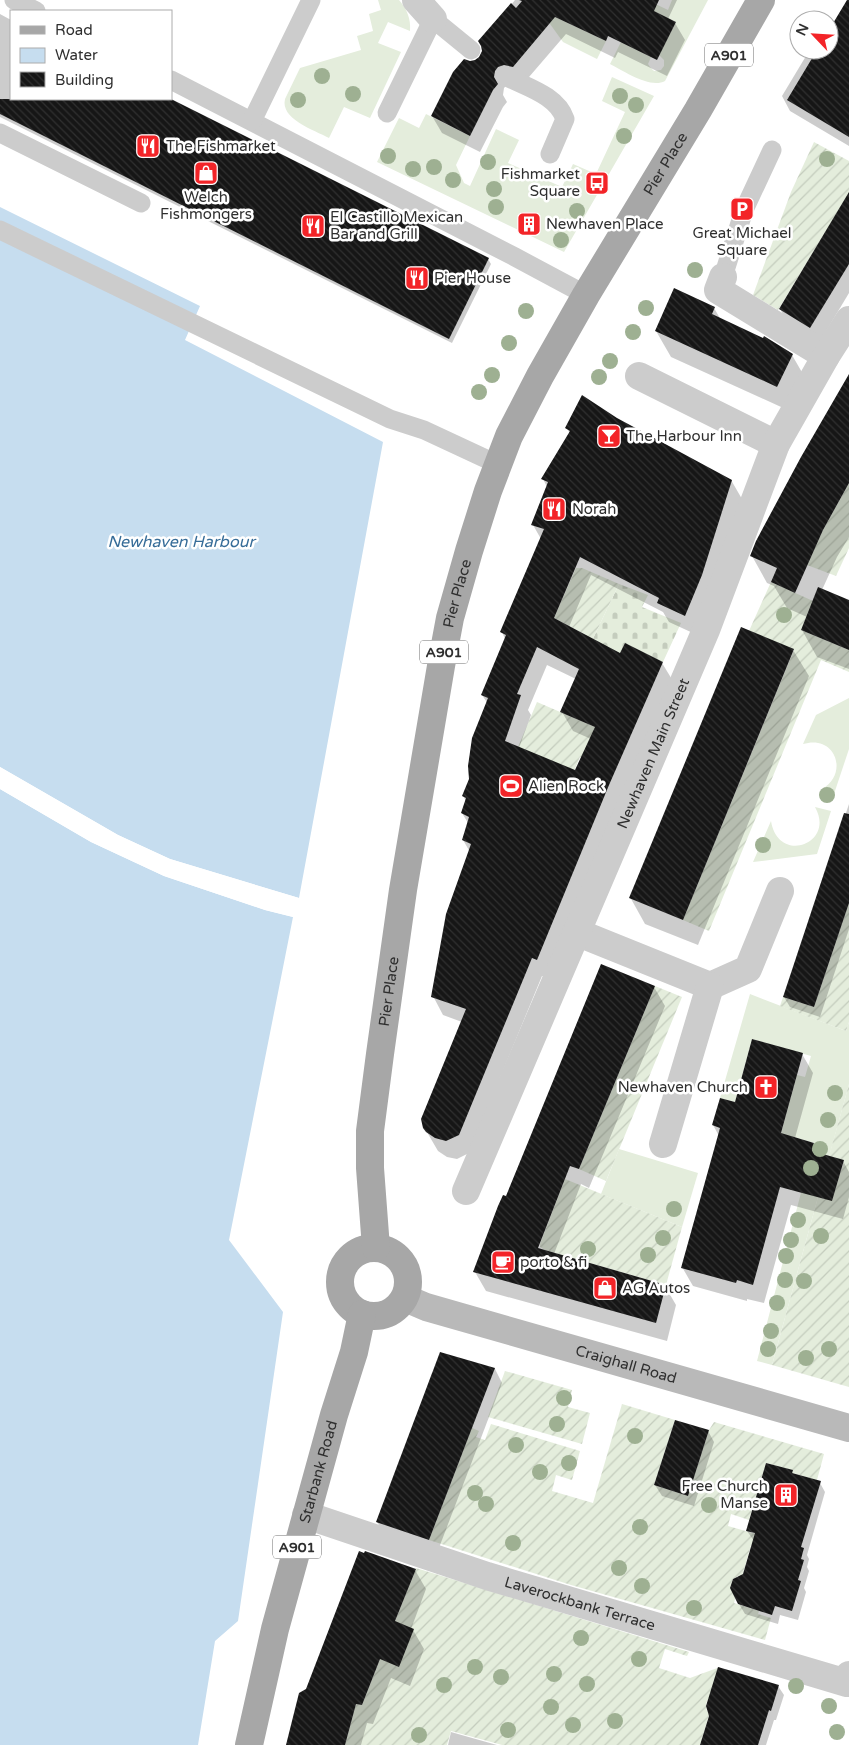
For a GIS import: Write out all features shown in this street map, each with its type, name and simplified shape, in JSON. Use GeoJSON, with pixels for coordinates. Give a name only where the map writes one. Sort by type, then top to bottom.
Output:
{"type":"FeatureCollection","features":[{"type":"Feature","properties":{"kind":"main road","name":"Pier Place"},"geometry":{"type":"LineString","coordinates":[[376,1248],[370,1168],[370,1131],[403,890],[450,618],[468,551],[497,464],[509,436],[540,376],[586,295],[698,110],[760,0]]}},
{"type":"Feature","properties":{"kind":"main road"},"geometry":{"type":"LineString","coordinates":[[376,1248],[389,1251],[404,1265],[408,1285],[404,1298],[397,1308],[386,1314],[374,1316],[362,1314],[352,1308],[344,1299],[340,1287],[341,1275],[345,1264],[353,1255],[364,1250],[376,1248]]}},
{"type":"Feature","properties":{"kind":"main road","name":"Starbank Road"},"geometry":{"type":"LineString","coordinates":[[248,1745],[275,1629],[334,1416],[354,1352],[362,1314]]}},
{"type":"Feature","properties":{"kind":"street"},"geometry":{"type":"LineString","coordinates":[[723,276],[718,290],[826,356]]}},
{"type":"Feature","properties":{"kind":"street","name":"Newhaven Main Street"},"geometry":{"type":"LineString","coordinates":[[466,1191],[706,630],[776,444],[826,356],[849,320]]}},
{"type":"Feature","properties":{"kind":"street"},"geometry":{"type":"LineString","coordinates":[[638,376],[776,444]]}},
{"type":"Feature","properties":{"kind":"street"},"geometry":{"type":"LineString","coordinates":[[576,932],[710,986],[748,969],[780,891]]}},
{"type":"Feature","properties":{"kind":"street"},"geometry":{"type":"LineString","coordinates":[[663,1144],[710,986]]}},
{"type":"Feature","properties":{"kind":"street","name":"Craighall Road"},"geometry":{"type":"LineString","coordinates":[[404,1298],[426,1307],[849,1428]]}},
{"type":"Feature","properties":{"kind":"street","name":"Laverockbank Terrace"},"geometry":{"type":"LineString","coordinates":[[306,1515],[487,1576],[828,1677],[847,1682],[849,1675]]}},
{"type":"Feature","properties":{"kind":"lane"},"geometry":{"type":"LineString","coordinates":[[14,0],[34,10]]}},
{"type":"Feature","properties":{"kind":"lane"},"geometry":{"type":"LineString","coordinates":[[252,121],[311,0]]}},
{"type":"Feature","properties":{"kind":"lane"},"geometry":{"type":"LineString","coordinates":[[387,113],[424,9],[471,50]]}},
{"type":"Feature","properties":{"kind":"lane"},"geometry":{"type":"LineString","coordinates":[[505,76],[553,100],[563,112],[565,119],[550,154]]}},
{"type":"Feature","properties":{"kind":"lane"},"geometry":{"type":"LineString","coordinates":[[172,81],[515,256],[586,295]]}},
{"type":"Feature","properties":{"kind":"lane"},"geometry":{"type":"LineString","coordinates":[[0,133],[141,203]]}},
{"type":"Feature","properties":{"kind":"lane"},"geometry":{"type":"LineString","coordinates":[[723,276],[744,210],[772,150]]}},
{"type":"Feature","properties":{"kind":"lane"},"geometry":{"type":"LineString","coordinates":[[0,230],[390,419],[424,430],[497,464]]}},
{"type":"Feature","properties":{"kind":"green space"},"geometry":{"type":"Polygon","coordinates":[[[378,0],[399,0],[408,14],[410,31],[388,22],[378,43],[401,52],[370,118],[344,107],[329,138],[293,118],[285,106],[285,99],[300,68],[361,50],[357,36],[373,31],[369,14],[381,10],[378,0]]]}},
{"type":"Feature","properties":{"kind":"green space"},"geometry":{"type":"Polygon","coordinates":[[[647,0],[668,10],[672,0],[708,0],[665,81],[659,83],[652,83],[637,78],[610,64],[621,42],[651,57],[648,64],[654,71],[661,70],[664,66],[664,60],[659,55],[676,22],[639,4],[647,0]]]}},
{"type":"Feature","properties":{"kind":"green space"},"geometry":{"type":"Polygon","coordinates":[[[540,10],[606,41],[597,59],[563,42],[540,10]]]}},
{"type":"Feature","properties":{"kind":"green space"},"geometry":{"type":"Polygon","coordinates":[[[612,77],[654,96],[564,252],[377,162],[399,118],[419,128],[426,114],[470,136],[456,165],[464,183],[470,186],[496,129],[519,140],[508,163],[562,187],[573,164],[596,174],[625,112],[602,101],[612,77]]]}},
{"type":"Feature","properties":{"kind":"green space"},"geometry":{"type":"Polygon","coordinates":[[[814,142],[849,161],[849,193],[778,310],[753,295],[791,192],[814,142]]]}},
{"type":"Feature","properties":{"kind":"green space"},"geometry":{"type":"Polygon","coordinates":[[[849,483],[849,548],[836,576],[807,565],[823,530],[849,483]]]}},
{"type":"Feature","properties":{"kind":"green space"},"geometry":{"type":"Polygon","coordinates":[[[576,568],[582,568],[619,584],[580,666],[573,662],[586,635],[554,618],[576,568]]]}},
{"type":"Feature","properties":{"kind":"green space"},"geometry":{"type":"Polygon","coordinates":[[[771,582],[813,601],[801,630],[849,650],[849,672],[821,660],[709,931],[683,920],[794,650],[749,631],[771,582]]]}},
{"type":"Feature","properties":{"kind":"green space"},"geometry":{"type":"Polygon","coordinates":[[[619,584],[648,595],[642,607],[681,623],[663,662],[625,644],[618,657],[580,666],[619,584]]]}},
{"type":"Feature","properties":{"kind":"green space"},"geometry":{"type":"Polygon","coordinates":[[[849,698],[849,749],[834,794],[822,789],[830,782],[837,766],[831,750],[824,745],[814,742],[803,744],[816,715],[849,698]]]}},
{"type":"Feature","properties":{"kind":"green space"},"geometry":{"type":"Polygon","coordinates":[[[537,702],[595,727],[614,772],[580,757],[564,794],[518,747],[537,702]]]}},
{"type":"Feature","properties":{"kind":"green space"},"geometry":{"type":"Polygon","coordinates":[[[815,807],[831,811],[817,854],[753,862],[771,821],[776,835],[784,843],[794,846],[804,844],[812,839],[818,831],[819,820],[815,807]]]}},
{"type":"Feature","properties":{"kind":"green space"},"geometry":{"type":"Polygon","coordinates":[[[849,903],[849,1022],[846,1031],[780,1006],[783,997],[814,1007],[849,903]]]}},
{"type":"Feature","properties":{"kind":"green space"},"geometry":{"type":"Polygon","coordinates":[[[655,986],[682,997],[606,1181],[579,1169],[655,986]]]}},
{"type":"Feature","properties":{"kind":"green space"},"geometry":{"type":"Polygon","coordinates":[[[750,994],[846,1031],[849,1022],[849,1084],[772,1365],[757,1361],[814,1143],[794,1137],[774,1159],[797,1075],[805,1077],[811,1056],[752,1039],[735,1102],[720,1098],[750,994]]]}},
{"type":"Feature","properties":{"kind":"green space"},"geometry":{"type":"Polygon","coordinates":[[[849,1084],[849,1387],[772,1365],[818,1197],[832,1200],[844,1161],[829,1156],[849,1084]]]}},
{"type":"Feature","properties":{"kind":"green space"},"geometry":{"type":"Polygon","coordinates":[[[619,1149],[698,1173],[682,1227],[601,1194],[619,1149]]]}},
{"type":"Feature","properties":{"kind":"green space"},"geometry":{"type":"Polygon","coordinates":[[[565,1179],[682,1227],[666,1285],[540,1247],[565,1179]]]}},
{"type":"Feature","properties":{"kind":"green space"},"geometry":{"type":"Polygon","coordinates":[[[505,1371],[572,1390],[568,1407],[590,1413],[582,1444],[488,1417],[505,1371]]]}},
{"type":"Feature","properties":{"kind":"green space"},"geometry":{"type":"Polygon","coordinates":[[[622,1404],[675,1420],[654,1485],[688,1496],[709,1430],[714,1422],[824,1454],[817,1480],[792,1473],[792,1470],[766,1463],[749,1520],[731,1514],[728,1526],[763,1536],[751,1545],[742,1577],[738,1576],[733,1579],[730,1588],[736,1595],[734,1603],[759,1611],[758,1614],[771,1618],[765,1640],[571,1585],[429,1540],[472,1428],[479,1431],[476,1437],[485,1440],[491,1424],[580,1451],[572,1480],[556,1475],[552,1491],[593,1503],[622,1404]]]}},
{"type":"Feature","properties":{"kind":"green space"},"geometry":{"type":"Polygon","coordinates":[[[416,1568],[689,1652],[687,1656],[665,1649],[659,1668],[690,1678],[720,1667],[712,1696],[706,1703],[707,1711],[710,1712],[700,1745],[502,1745],[451,1731],[447,1745],[345,1745],[356,1704],[362,1705],[416,1568]]]}},
{"type":"Feature","properties":{"kind":"water","name":"Newhaven Harbour"},"geometry":{"type":"Polygon","coordinates":[[[0,207],[200,306],[185,340],[383,442],[299,898],[170,859],[118,835],[0,767],[0,207]]]}},
{"type":"Feature","properties":{"kind":"water"},"geometry":{"type":"Polygon","coordinates":[[[0,789],[91,842],[164,876],[265,910],[293,917],[229,1240],[283,1312],[238,1621],[215,1641],[198,1745],[0,1745],[0,789]]]}},
{"type":"Feature","properties":{"kind":"pier"},"geometry":{"type":"Polygon","coordinates":[[[0,767],[118,835],[170,859],[299,898],[299,900],[169,861],[116,837],[0,770],[0,767]]]}},
{"type":"Feature","properties":{"kind":"pier"},"geometry":{"type":"Polygon","coordinates":[[[0,786],[92,840],[165,874],[266,908],[294,914],[293,917],[265,910],[164,876],[91,842],[0,789],[0,786]]]}},
{"type":"Feature","properties":{"kind":"building"},"geometry":{"type":"Polygon","coordinates":[[[519,0],[659,0],[654,11],[676,22],[657,60],[608,36],[606,41],[555,17],[513,67],[504,65],[498,67],[495,71],[494,77],[498,84],[493,90],[470,136],[431,116],[453,72],[464,59],[470,61],[479,57],[482,51],[478,41],[511,3],[516,8],[522,1],[519,0]]]}},
{"type":"Feature","properties":{"kind":"building"},"geometry":{"type":"Polygon","coordinates":[[[847,0],[849,0],[849,137],[787,100],[811,60],[839,60],[839,13],[847,0]]]}},
{"type":"Feature","properties":{"kind":"building"},"geometry":{"type":"Polygon","coordinates":[[[0,99],[172,100],[489,258],[449,339],[0,114],[0,99]]]}},
{"type":"Feature","properties":{"kind":"building"},"geometry":{"type":"Polygon","coordinates":[[[849,192],[849,264],[810,328],[779,309],[849,192]]]}},
{"type":"Feature","properties":{"kind":"building"},"geometry":{"type":"Polygon","coordinates":[[[674,288],[715,307],[712,314],[763,338],[764,336],[793,354],[777,387],[655,331],[674,288]]]}},
{"type":"Feature","properties":{"kind":"building"},"geometry":{"type":"Polygon","coordinates":[[[849,374],[849,483],[823,530],[795,593],[771,582],[777,568],[750,556],[756,541],[801,457],[849,374]]]}},
{"type":"Feature","properties":{"kind":"building"},"geometry":{"type":"Polygon","coordinates":[[[582,395],[617,418],[732,480],[702,575],[685,616],[657,603],[659,598],[580,557],[554,618],[620,653],[625,643],[663,662],[609,785],[537,960],[532,958],[459,1135],[446,1141],[435,1138],[426,1132],[421,1119],[466,1009],[431,997],[446,914],[471,844],[462,840],[469,817],[461,813],[466,798],[462,796],[469,779],[468,766],[472,738],[488,698],[481,695],[506,635],[500,632],[544,529],[531,525],[548,482],[541,479],[570,431],[565,428],[582,395]],[[537,647],[517,694],[521,695],[505,741],[575,770],[595,727],[560,712],[579,669],[537,647]]]}},
{"type":"Feature","properties":{"kind":"building"},"geometry":{"type":"Polygon","coordinates":[[[818,587],[849,600],[849,650],[801,630],[818,587]]]}},
{"type":"Feature","properties":{"kind":"building"},"geometry":{"type":"Polygon","coordinates":[[[741,627],[794,649],[683,920],[629,898],[741,627]]]}},
{"type":"Feature","properties":{"kind":"building"},"geometry":{"type":"Polygon","coordinates":[[[844,813],[849,814],[849,903],[814,1007],[783,997],[844,813]]]}},
{"type":"Feature","properties":{"kind":"building"},"geometry":{"type":"Polygon","coordinates":[[[601,964],[655,986],[579,1169],[570,1166],[538,1248],[666,1285],[656,1323],[473,1272],[498,1206],[503,1195],[506,1196],[601,964]]]}},
{"type":"Feature","properties":{"kind":"building"},"geometry":{"type":"Polygon","coordinates":[[[752,1039],[803,1053],[781,1133],[814,1143],[812,1151],[844,1160],[832,1201],[780,1187],[753,1285],[737,1280],[736,1283],[681,1268],[720,1128],[712,1125],[720,1098],[735,1102],[752,1039]]]}},
{"type":"Feature","properties":{"kind":"building"},"geometry":{"type":"Polygon","coordinates":[[[440,1352],[495,1368],[429,1540],[376,1522],[440,1352]]]}},
{"type":"Feature","properties":{"kind":"building"},"geometry":{"type":"Polygon","coordinates":[[[675,1420],[709,1430],[688,1496],[654,1485],[675,1420]]]}},
{"type":"Feature","properties":{"kind":"building"},"geometry":{"type":"Polygon","coordinates":[[[766,1463],[793,1470],[792,1473],[821,1481],[801,1547],[804,1548],[801,1559],[804,1560],[798,1580],[801,1581],[792,1611],[775,1606],[772,1615],[738,1604],[730,1588],[733,1579],[743,1574],[755,1533],[746,1531],[766,1463]]]}},
{"type":"Feature","properties":{"kind":"building"},"geometry":{"type":"Polygon","coordinates":[[[359,1551],[364,1553],[365,1551],[416,1569],[395,1621],[414,1629],[399,1667],[380,1659],[362,1705],[356,1704],[345,1745],[286,1745],[299,1693],[306,1689],[359,1551]]]}},
{"type":"Feature","properties":{"kind":"building"},"geometry":{"type":"Polygon","coordinates":[[[718,1667],[779,1685],[758,1745],[700,1745],[709,1716],[706,1706],[718,1667]]]}},
{"type":"Feature","properties":{"kind":"place","name":"The Fishmarket"},"geometry":{"type":"Point","coordinates":[148,146]}},
{"type":"Feature","properties":{"kind":"place","name":"Welch Fishmongers"},"geometry":{"type":"Point","coordinates":[206,173]}},
{"type":"Feature","properties":{"kind":"place","name":"Fishmarket Square"},"geometry":{"type":"Point","coordinates":[597,183]}},
{"type":"Feature","properties":{"kind":"place","name":"Great Michael Square"},"geometry":{"type":"Point","coordinates":[742,209]}},
{"type":"Feature","properties":{"kind":"place","name":"Newhaven Place"},"geometry":{"type":"Point","coordinates":[529,224]}},
{"type":"Feature","properties":{"kind":"place","name":"El Castillo Mexican Bar and Grill"},"geometry":{"type":"Point","coordinates":[313,226]}},
{"type":"Feature","properties":{"kind":"place","name":"Pier House"},"geometry":{"type":"Point","coordinates":[417,278]}},
{"type":"Feature","properties":{"kind":"place","name":"The Harbour Inn"},"geometry":{"type":"Point","coordinates":[609,436]}},
{"type":"Feature","properties":{"kind":"place","name":"Norah"},"geometry":{"type":"Point","coordinates":[554,509]}},
{"type":"Feature","properties":{"kind":"place","name":"Alien Rock"},"geometry":{"type":"Point","coordinates":[511,786]}},
{"type":"Feature","properties":{"kind":"place","name":"Newhaven Church"},"geometry":{"type":"Point","coordinates":[766,1087]}},
{"type":"Feature","properties":{"kind":"place","name":"porto & fi"},"geometry":{"type":"Point","coordinates":[503,1262]}},
{"type":"Feature","properties":{"kind":"place","name":"AG Autos"},"geometry":{"type":"Point","coordinates":[605,1288]}},
{"type":"Feature","properties":{"kind":"place","name":"Free Church Manse"},"geometry":{"type":"Point","coordinates":[786,1495]}}]}
